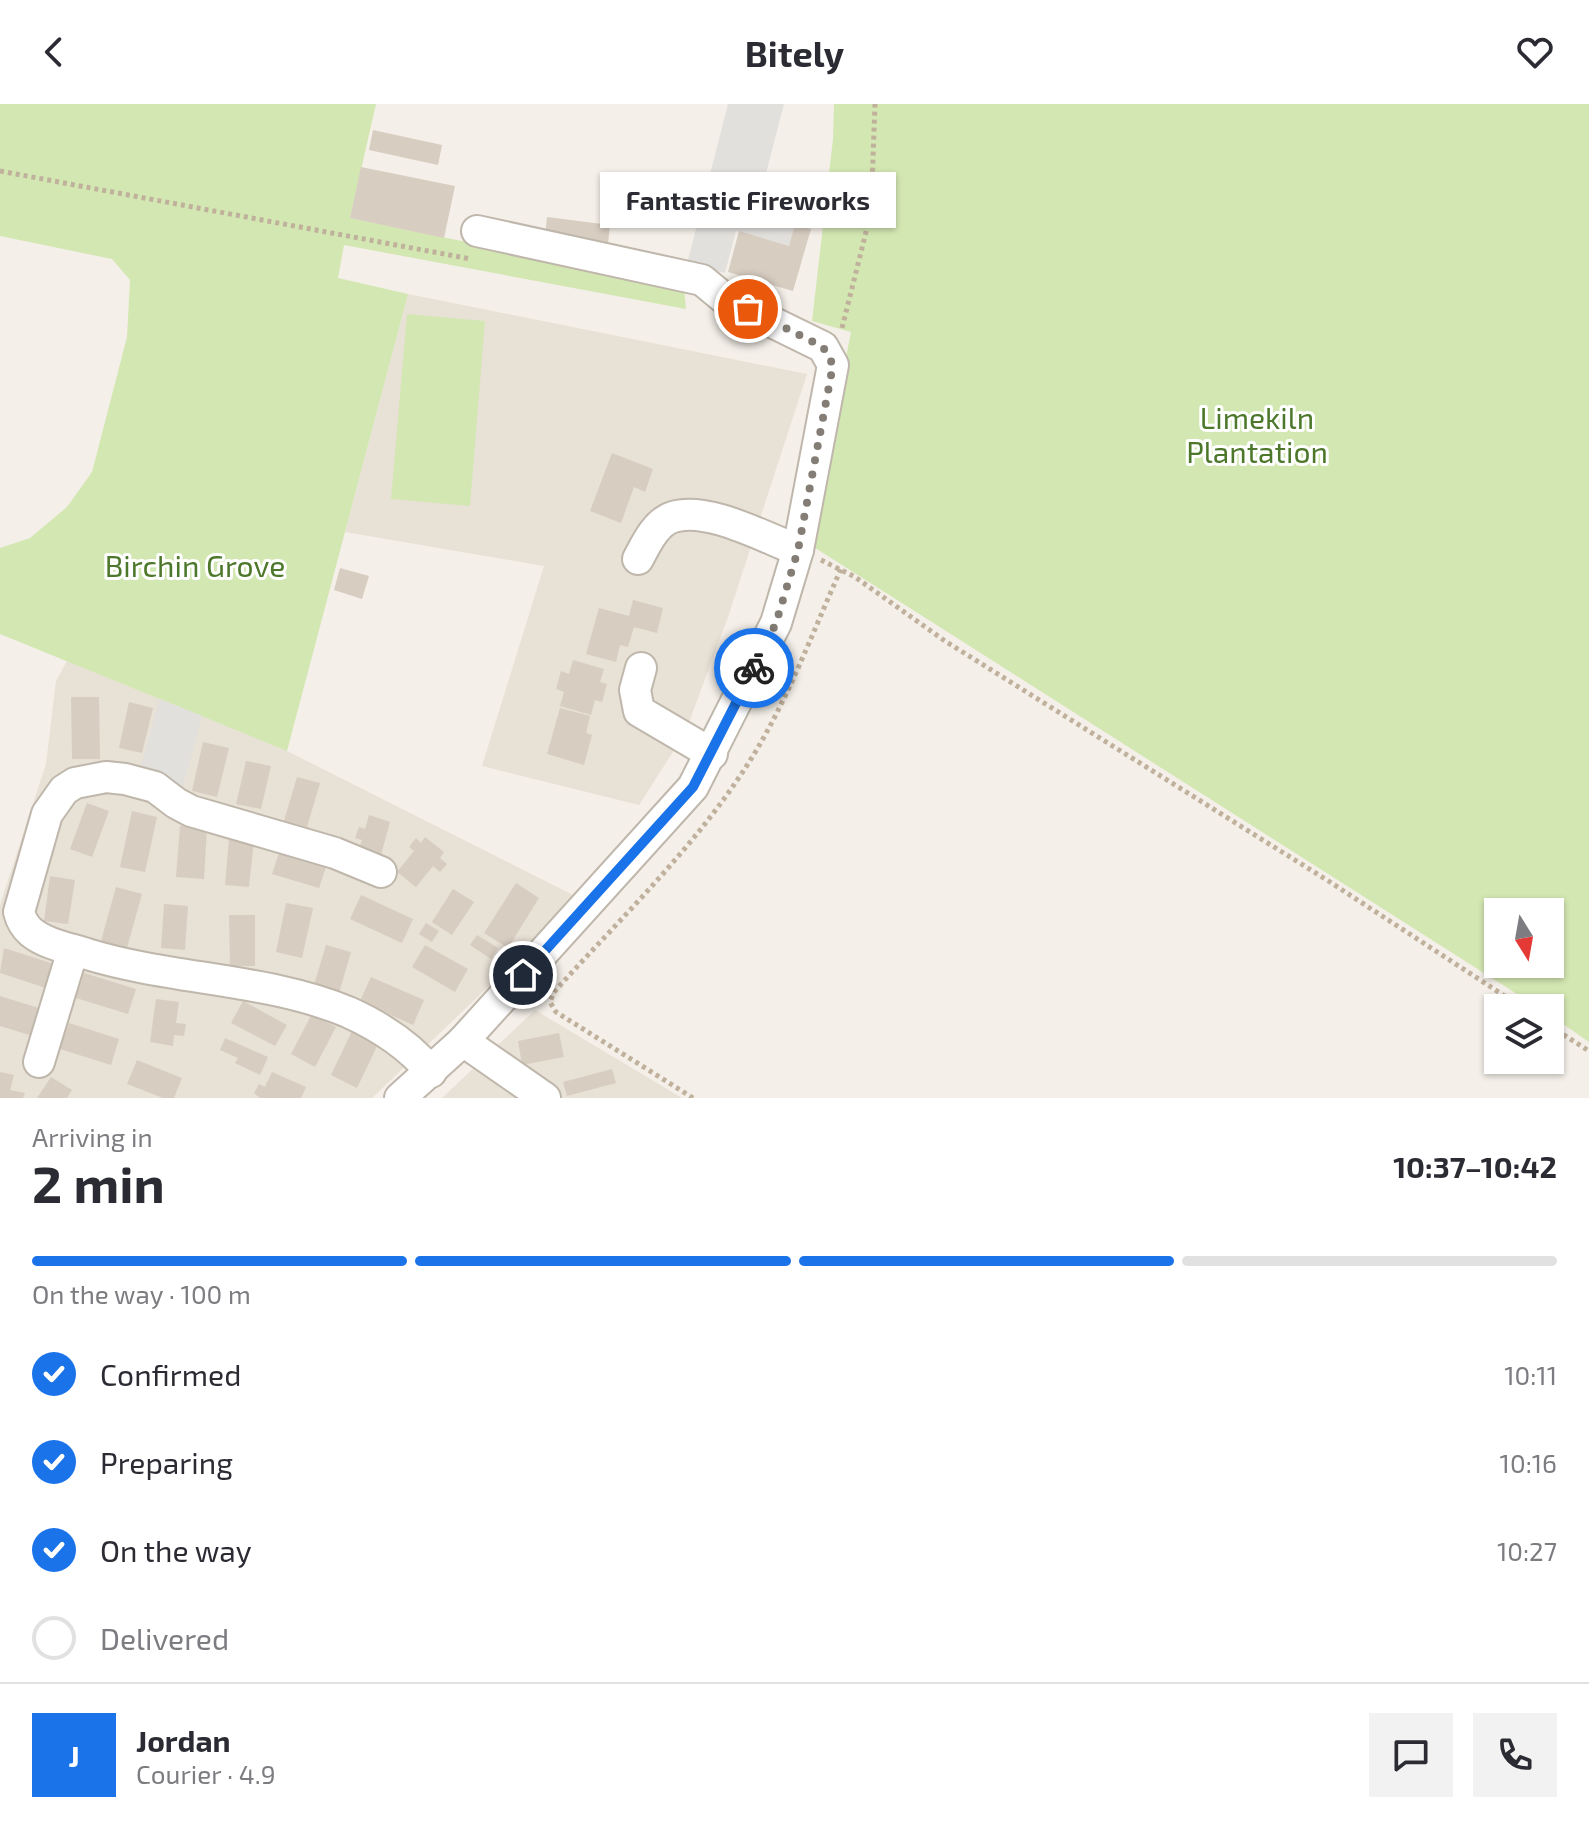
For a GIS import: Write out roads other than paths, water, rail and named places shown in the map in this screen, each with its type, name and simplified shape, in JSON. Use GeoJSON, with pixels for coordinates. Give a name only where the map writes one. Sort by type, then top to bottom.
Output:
{"type":"FeatureCollection","features":[{"type":"Feature","properties":{"kind":"street"},"geometry":{"type":"LineString","coordinates":[[400,1098],[463,1041],[693,787],[776,623],[798,550],[833,365],[823,347],[725,299],[702,280],[477,231]]}},
{"type":"Feature","properties":{"kind":"street"},"geometry":{"type":"LineString","coordinates":[[638,559],[659,525],[673,517],[696,515],[711,517],[798,550]]}},
{"type":"Feature","properties":{"kind":"street"},"geometry":{"type":"LineString","coordinates":[[641,668],[635,690],[639,711],[712,754]]}},
{"type":"Feature","properties":{"kind":"street"},"geometry":{"type":"LineString","coordinates":[[381,872],[335,853],[191,811],[155,787],[125,779],[91,779],[64,790],[47,814],[19,912],[30,932],[73,950],[173,975],[272,991],[347,1012],[416,1054],[431,1072]]}},
{"type":"Feature","properties":{"kind":"street"},"geometry":{"type":"LineString","coordinates":[[39,1062],[73,950]]}},
{"type":"Feature","properties":{"kind":"street"},"geometry":{"type":"LineString","coordinates":[[463,1041],[545,1098]]}},
{"type":"Feature","properties":{"kind":"place","name":"Fantastic Fireworks"},"geometry":{"type":"Point","coordinates":[748,309]}},
{"type":"Feature","properties":{"kind":"park label","name":"Limekiln Plantation"},"geometry":{"type":"Point","coordinates":[1257,434]}},
{"type":"Feature","properties":{"kind":"park label","name":"Birchin Grove"},"geometry":{"type":"Point","coordinates":[195,565]}}]}
